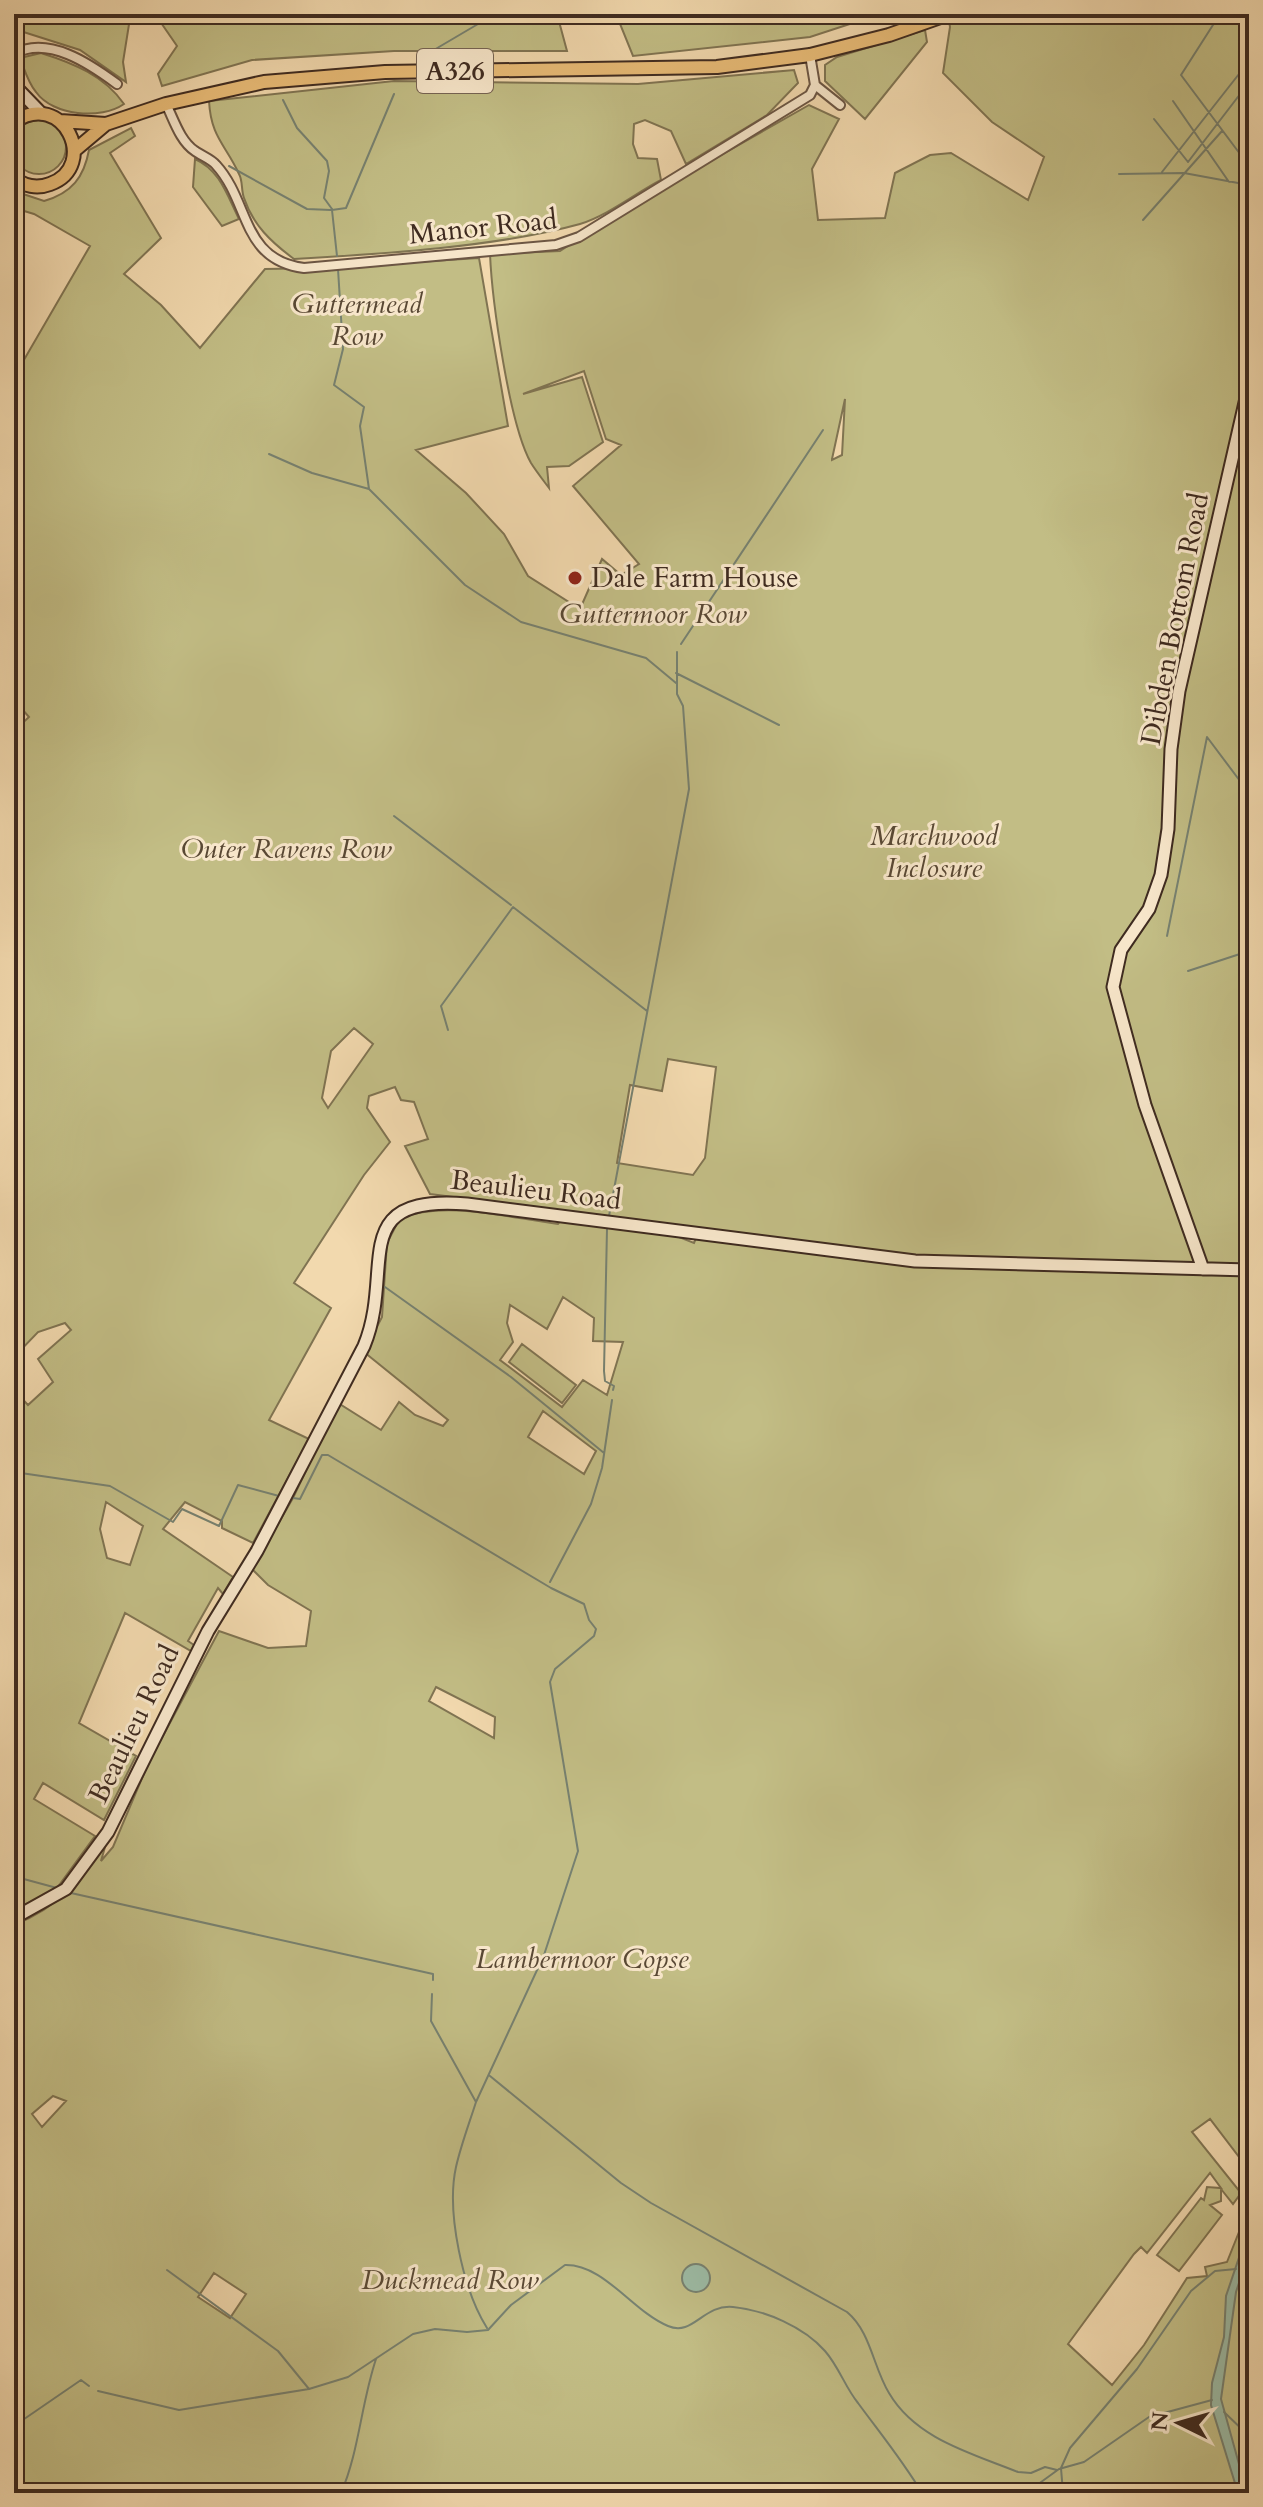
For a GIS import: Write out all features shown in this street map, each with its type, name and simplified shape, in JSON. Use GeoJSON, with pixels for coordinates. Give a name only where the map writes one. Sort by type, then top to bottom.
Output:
{"type":"FeatureCollection","features":[{"type":"Feature","properties":{"kind":"main road","name":"A326"},"geometry":{"type":"LineString","coordinates":[[74,151],[106,124],[166,104],[264,82],[385,72],[717,67],[810,55],[889,35],[949,14]]}},
{"type":"Feature","properties":{"kind":"main road"},"geometry":{"type":"LineString","coordinates":[[14,122],[23,116],[42,114],[60,121],[73,139],[74,151],[65,174],[55,182],[31,186],[16,180]]}},
{"type":"Feature","properties":{"kind":"main road","name":"A326"},"geometry":{"type":"LineString","coordinates":[[60,121],[106,124]]}},
{"type":"Feature","properties":{"kind":"street"},"geometry":{"type":"LineString","coordinates":[[14,54],[30,48],[61,52],[96,68],[117,84]]}},
{"type":"Feature","properties":{"kind":"street"},"geometry":{"type":"LineString","coordinates":[[810,55],[815,85],[840,105]]}},
{"type":"Feature","properties":{"kind":"street"},"geometry":{"type":"LineString","coordinates":[[14,85],[14,106]]}},
{"type":"Feature","properties":{"kind":"street"},"geometry":{"type":"LineString","coordinates":[[14,85],[42,114]]}},
{"type":"Feature","properties":{"kind":"street","name":"Manor Road"},"geometry":{"type":"LineString","coordinates":[[166,104],[180,134],[192,150],[215,163],[223,175],[257,242],[284,265],[304,268],[556,245],[579,237],[810,95],[815,85]]}},
{"type":"Feature","properties":{"kind":"street","name":"Dibden Bottom Road"},"geometry":{"type":"LineString","coordinates":[[1203,1269],[1145,1105],[1113,987],[1121,950],[1149,909],[1161,875],[1179,691],[1249,385]]}},
{"type":"Feature","properties":{"kind":"street","name":"Beaulieu Road"},"geometry":{"type":"LineString","coordinates":[[14,1918],[66,1889],[108,1832],[208,1631],[263,1541],[364,1346],[374,1317],[381,1240],[391,1219],[401,1210],[430,1202],[467,1204],[915,1261],[1249,1270]]}},
{"type":"Feature","properties":{"kind":"green space"},"geometry":{"type":"Polygon","coordinates":[[[14,14],[140,14],[130,18],[123,62],[126,82],[80,50],[14,29],[14,14]]]}},
{"type":"Feature","properties":{"kind":"green space"},"geometry":{"type":"Polygon","coordinates":[[[155,14],[557,14],[567,51],[394,51],[252,60],[162,86],[158,74],[177,46],[155,14]]]}},
{"type":"Feature","properties":{"kind":"green space"},"geometry":{"type":"Polygon","coordinates":[[[616,14],[864,14],[865,19],[810,37],[633,56],[616,14]]]}},
{"type":"Feature","properties":{"kind":"green space"},"geometry":{"type":"Polygon","coordinates":[[[948,14],[1249,14],[1249,2170],[1210,2119],[1192,2132],[1241,2193],[1233,2204],[1221,2189],[1221,2201],[1210,2205],[1222,2215],[1179,2271],[1157,2255],[1201,2198],[1204,2200],[1207,2187],[1221,2188],[1210,2173],[1147,2253],[1141,2247],[1134,2254],[1068,2344],[1112,2385],[1144,2345],[1187,2278],[1207,2276],[1205,2267],[1227,2262],[1249,2207],[1249,2493],[14,2493],[14,1925],[57,1901],[68,1891],[107,1840],[101,1861],[113,1847],[148,1764],[219,1631],[268,1648],[306,1646],[311,1611],[268,1585],[252,1569],[293,1498],[338,1403],[381,1430],[399,1402],[415,1415],[443,1426],[448,1420],[364,1352],[382,1317],[387,1243],[400,1218],[438,1210],[478,1212],[558,1224],[563,1217],[674,1235],[694,1243],[700,1229],[430,1194],[405,1146],[428,1139],[414,1102],[401,1100],[395,1087],[369,1096],[367,1108],[390,1142],[364,1175],[294,1283],[331,1308],[269,1420],[309,1439],[253,1543],[222,1528],[222,1521],[185,1502],[163,1529],[233,1577],[223,1594],[218,1588],[188,1641],[194,1645],[191,1651],[125,1613],[79,1723],[136,1756],[104,1820],[43,1783],[34,1799],[95,1836],[57,1888],[14,1911],[14,1521],[23,1487],[14,1484],[14,1390],[28,1405],[53,1382],[38,1359],[71,1330],[65,1323],[38,1332],[14,1357],[14,731],[29,717],[14,700],[14,377],[90,246],[34,214],[14,208],[14,191],[44,201],[54,198],[75,183],[84,168],[89,150],[131,128],[135,136],[110,153],[161,238],[124,274],[161,305],[200,348],[265,269],[479,258],[508,426],[416,450],[466,493],[504,534],[528,576],[580,609],[602,559],[621,575],[639,564],[573,486],[621,445],[606,439],[584,371],[523,394],[582,377],[603,442],[569,466],[547,467],[549,488],[535,469],[523,445],[509,392],[494,301],[490,254],[560,251],[612,217],[809,105],[839,119],[812,169],[818,220],[885,218],[895,173],[930,155],[951,153],[1028,200],[1044,157],[992,122],[943,73],[950,27],[948,14]],[[845,399],[832,459],[842,455],[845,399]],[[354,1028],[331,1051],[322,1098],[328,1108],[373,1044],[354,1028]],[[668,1059],[662,1091],[630,1085],[617,1163],[693,1175],[705,1158],[716,1067],[668,1059]],[[563,1297],[547,1329],[510,1305],[507,1323],[513,1342],[500,1360],[562,1407],[583,1380],[607,1395],[623,1342],[593,1341],[594,1318],[563,1297]],[[543,1411],[528,1437],[584,1474],[596,1451],[543,1411]],[[106,1502],[100,1529],[107,1558],[130,1565],[143,1526],[106,1502]],[[436,1687],[429,1701],[494,1738],[495,1717],[436,1687]],[[53,2096],[32,2114],[42,2127],[66,2101],[53,2096]],[[214,2273],[198,2297],[230,2318],[246,2294],[214,2273]]]}},
{"type":"Feature","properties":{"kind":"green space"},"geometry":{"type":"Polygon","coordinates":[[[925,30],[927,42],[865,119],[825,81],[825,65],[837,57],[925,30]]]}},
{"type":"Feature","properties":{"kind":"green space"},"geometry":{"type":"Polygon","coordinates":[[[41,53],[98,78],[124,104],[91,114],[65,111],[44,100],[33,88],[20,58],[41,53]]]}},
{"type":"Feature","properties":{"kind":"green space"},"geometry":{"type":"Polygon","coordinates":[[[794,70],[798,83],[767,115],[686,164],[671,131],[645,120],[634,124],[633,144],[638,158],[657,159],[661,180],[611,210],[580,224],[476,244],[294,259],[270,239],[252,217],[240,177],[216,133],[209,101],[394,81],[638,84],[794,70]]]}},
{"type":"Feature","properties":{"kind":"green space"},"geometry":{"type":"Polygon","coordinates":[[[39,120],[58,128],[66,147],[58,166],[39,174],[20,166],[12,147],[20,128],[39,120]]]}},
{"type":"Feature","properties":{"kind":"green space"},"geometry":{"type":"Polygon","coordinates":[[[195,159],[217,176],[239,219],[222,226],[193,187],[195,159]]]}},
{"type":"Feature","properties":{"kind":"green space"},"geometry":{"type":"Polygon","coordinates":[[[522,1344],[576,1385],[562,1403],[509,1362],[522,1344]]]}},
{"type":"Feature","properties":{"kind":"shaded area"},"geometry":{"type":"Polygon","coordinates":[[[1249,2228],[1249,2253],[1236,2292],[1221,2399],[1247,2493],[1238,2493],[1211,2405],[1212,2383],[1224,2337],[1226,2296],[1249,2228]]]}},
{"type":"Feature","properties":{"kind":"shaded area"},"geometry":{"type":"Polygon","coordinates":[[[696,2264],[706,2268],[710,2278],[706,2288],[696,2292],[686,2288],[682,2278],[686,2268],[696,2264]]]}},
{"type":"Feature","properties":{"kind":"waterway"},"geometry":{"type":"LineString","coordinates":[[422,57],[495,14]]}},
{"type":"Feature","properties":{"kind":"waterway"},"geometry":{"type":"LineString","coordinates":[[1220,14],[1181,75],[1249,166]]}},
{"type":"Feature","properties":{"kind":"waterway"},"geometry":{"type":"LineString","coordinates":[[1162,172],[1239,74],[1249,72]]}},
{"type":"Feature","properties":{"kind":"waterway"},"geometry":{"type":"LineString","coordinates":[[1188,162],[1244,89],[1249,89]]}},
{"type":"Feature","properties":{"kind":"waterway"},"geometry":{"type":"LineString","coordinates":[[337,256],[332,210],[346,208],[394,94]]}},
{"type":"Feature","properties":{"kind":"waterway"},"geometry":{"type":"LineString","coordinates":[[283,100],[297,128],[327,161],[329,171],[324,198],[332,209]]}},
{"type":"Feature","properties":{"kind":"waterway"},"geometry":{"type":"LineString","coordinates":[[1173,101],[1229,182]]}},
{"type":"Feature","properties":{"kind":"waterway"},"geometry":{"type":"LineString","coordinates":[[1154,119],[1188,162]]}},
{"type":"Feature","properties":{"kind":"waterway"},"geometry":{"type":"LineString","coordinates":[[1143,220],[1222,131]]}},
{"type":"Feature","properties":{"kind":"waterway"},"geometry":{"type":"LineString","coordinates":[[229,166],[307,209],[331,210]]}},
{"type":"Feature","properties":{"kind":"waterway"},"geometry":{"type":"LineString","coordinates":[[1119,174],[1184,173],[1249,185]]}},
{"type":"Feature","properties":{"kind":"waterway"},"geometry":{"type":"LineString","coordinates":[[338,269],[343,349],[334,385],[364,407],[360,426],[369,489],[465,585],[521,622],[646,658],[676,683]]}},
{"type":"Feature","properties":{"kind":"waterway"},"geometry":{"type":"LineString","coordinates":[[681,644],[823,430]]}},
{"type":"Feature","properties":{"kind":"waterway"},"geometry":{"type":"LineString","coordinates":[[269,454],[312,473],[369,489]]}},
{"type":"Feature","properties":{"kind":"waterway"},"geometry":{"type":"LineString","coordinates":[[609,1216],[689,789],[683,706],[677,694],[677,652]]}},
{"type":"Feature","properties":{"kind":"waterway"},"geometry":{"type":"LineString","coordinates":[[676,673],[779,725]]}},
{"type":"Feature","properties":{"kind":"waterway"},"geometry":{"type":"LineString","coordinates":[[1167,936],[1207,737],[1249,793]]}},
{"type":"Feature","properties":{"kind":"waterway"},"geometry":{"type":"LineString","coordinates":[[394,816],[511,905]]}},
{"type":"Feature","properties":{"kind":"waterway"},"geometry":{"type":"LineString","coordinates":[[448,1030],[441,1006],[513,907],[647,1011]]}},
{"type":"Feature","properties":{"kind":"waterway"},"geometry":{"type":"LineString","coordinates":[[1188,971],[1249,951]]}},
{"type":"Feature","properties":{"kind":"waterway"},"geometry":{"type":"LineString","coordinates":[[607,1229],[604,1371],[605,1381],[614,1386],[613,1390]]}},
{"type":"Feature","properties":{"kind":"waterway"},"geometry":{"type":"LineString","coordinates":[[385,1287],[511,1377],[604,1453]]}},
{"type":"Feature","properties":{"kind":"waterway"},"geometry":{"type":"LineString","coordinates":[[550,1582],[591,1504],[602,1468],[612,1400]]}},
{"type":"Feature","properties":{"kind":"waterway"},"geometry":{"type":"LineString","coordinates":[[293,1498],[300,1499],[322,1455],[328,1455],[551,1588],[584,1604],[589,1620],[596,1629],[594,1636],[555,1669],[550,1682],[578,1851],[544,1955],[476,2102]]}},
{"type":"Feature","properties":{"kind":"waterway"},"geometry":{"type":"LineString","coordinates":[[14,1472],[110,1486],[173,1522],[182,1509],[219,1526],[238,1485],[279,1496]]}},
{"type":"Feature","properties":{"kind":"waterway"},"geometry":{"type":"LineString","coordinates":[[14,1881],[20,1878],[57,1888]]}},
{"type":"Feature","properties":{"kind":"waterway"},"geometry":{"type":"LineString","coordinates":[[71,1893],[433,1974],[433,1980]]}},
{"type":"Feature","properties":{"kind":"waterway"},"geometry":{"type":"LineString","coordinates":[[432,1994],[431,2021],[476,2102],[456,2167],[453,2206],[464,2272],[487,2328]]}},
{"type":"Feature","properties":{"kind":"waterway"},"geometry":{"type":"LineString","coordinates":[[490,2076],[621,2183],[651,2203],[847,2312],[867,2340],[889,2393],[900,2409],[929,2433],[964,2451],[1018,2472],[1031,2473],[1045,2467],[1057,2470]]}},
{"type":"Feature","properties":{"kind":"waterway"},"geometry":{"type":"LineString","coordinates":[[98,2391],[179,2410],[309,2389],[348,2377],[413,2334],[435,2329],[488,2330],[511,2305],[565,2265],[592,2272],[668,2326],[684,2327],[714,2310],[733,2307],[771,2316],[806,2334],[830,2357],[853,2397],[922,2493]]}},
{"type":"Feature","properties":{"kind":"waterway"},"geometry":{"type":"LineString","coordinates":[[1063,2493],[1061,2468],[1070,2448],[1137,2369],[1191,2291],[1215,2271],[1236,2269]]}},
{"type":"Feature","properties":{"kind":"waterway"},"geometry":{"type":"LineString","coordinates":[[167,2270],[278,2351],[309,2389]]}},
{"type":"Feature","properties":{"kind":"waterway"},"geometry":{"type":"LineString","coordinates":[[341,2493],[352,2461],[376,2359]]}},
{"type":"Feature","properties":{"kind":"waterway"},"geometry":{"type":"LineString","coordinates":[[14,2426],[81,2380],[89,2386]]}},
{"type":"Feature","properties":{"kind":"waterway"},"geometry":{"type":"LineString","coordinates":[[1026,2493],[1059,2469],[1084,2462],[1149,2417],[1212,2400]]}},
{"type":"Feature","properties":{"kind":"waterway"},"geometry":{"type":"LineString","coordinates":[[1224,2412],[1249,2436]]}},
{"type":"Feature","properties":{"kind":"place","name":"Dale Farm House"},"geometry":{"type":"Point","coordinates":[575,578]}},
{"type":"Feature","properties":{"kind":"park label","name":"Guttermead Row"},"geometry":{"type":"Point","coordinates":[357,320]}},
{"type":"Feature","properties":{"kind":"park label","name":"Guttermoor Row"},"geometry":{"type":"Point","coordinates":[653,614]}},
{"type":"Feature","properties":{"kind":"park label","name":"Outer Ravens Row"},"geometry":{"type":"Point","coordinates":[286,849]}},
{"type":"Feature","properties":{"kind":"park label","name":"Marchwood Inclosure"},"geometry":{"type":"Point","coordinates":[934,852]}},
{"type":"Feature","properties":{"kind":"park label","name":"Lambermoor Copse"},"geometry":{"type":"Point","coordinates":[582,1959]}},
{"type":"Feature","properties":{"kind":"park label","name":"Duckmead Row"},"geometry":{"type":"Point","coordinates":[450,2280]}}]}
